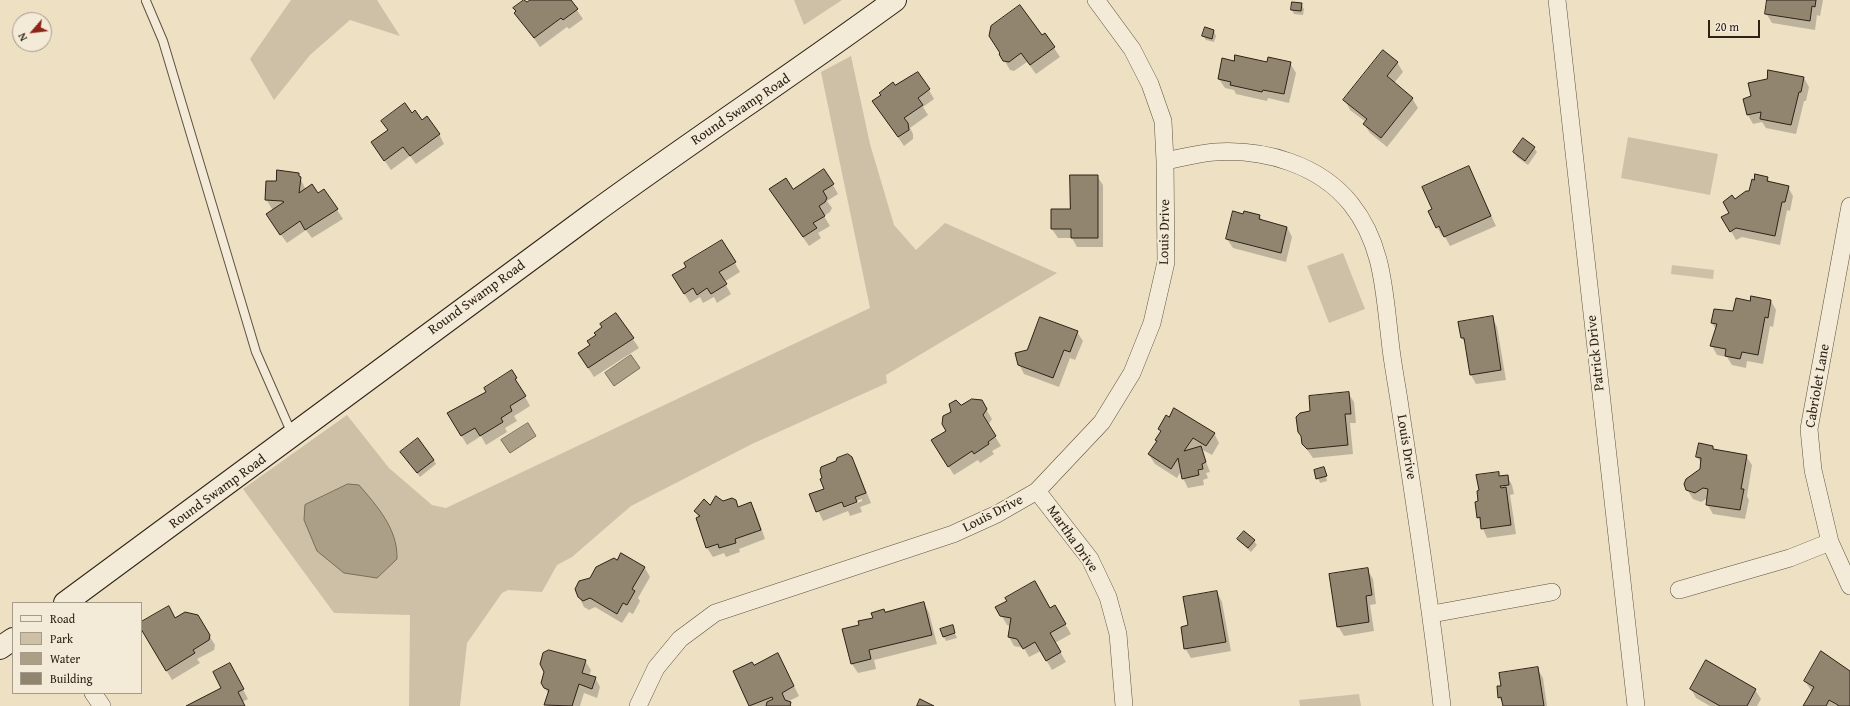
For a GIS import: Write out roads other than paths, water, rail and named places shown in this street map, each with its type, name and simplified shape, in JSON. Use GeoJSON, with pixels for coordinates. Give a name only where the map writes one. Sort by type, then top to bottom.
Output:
{"type":"FeatureCollection","features":[{"type":"Feature","properties":{"kind":"street","name":"Round Swamp Road"},"geometry":{"type":"LineString","coordinates":[[66,602],[294,436],[408,348],[594,212],[793,74],[895,0]]}},
{"type":"Feature","properties":{"kind":"street","name":"Louis Drive"},"geometry":{"type":"LineString","coordinates":[[638,706],[656,668],[680,639],[715,613],[953,534],[997,514],[1037,491],[1102,422],[1132,373],[1152,323],[1166,262],[1165,161],[1162,121],[1150,84],[1132,49],[1096,0]]}},
{"type":"Feature","properties":{"kind":"street","name":"Patrick Drive"},"geometry":{"type":"LineString","coordinates":[[1557,0],[1636,706]]}},
{"type":"Feature","properties":{"kind":"street","name":"Louis Drive"},"geometry":{"type":"LineString","coordinates":[[1165,161],[1214,152],[1241,152],[1255,153],[1293,163],[1323,177],[1350,204],[1370,235],[1383,277],[1390,341],[1432,614],[1442,706]]}},
{"type":"Feature","properties":{"kind":"street","name":"Cabriolet Lane"},"geometry":{"type":"LineString","coordinates":[[1850,206],[1810,429],[1813,470],[1830,542],[1850,586]]}},
{"type":"Feature","properties":{"kind":"street","name":"Martha Drive"},"geometry":{"type":"LineString","coordinates":[[1037,491],[1090,559],[1108,596],[1118,634],[1124,706]]}},
{"type":"Feature","properties":{"kind":"street"},"geometry":{"type":"LineString","coordinates":[[1679,590],[1790,558],[1830,542]]}},
{"type":"Feature","properties":{"kind":"street"},"geometry":{"type":"LineString","coordinates":[[1432,614],[1552,592]]}},
{"type":"Feature","properties":{"kind":"street"},"geometry":{"type":"LineString","coordinates":[[0,648],[12,640]]}},
{"type":"Feature","properties":{"kind":"street"},"geometry":{"type":"LineString","coordinates":[[94,694],[102,706]]}},
{"type":"Feature","properties":{"kind":"lane"},"geometry":{"type":"LineString","coordinates":[[146,1],[163,40],[256,352],[294,436]]}},
{"type":"Feature","properties":{"kind":"water"},"geometry":{"type":"Polygon","coordinates":[[[631,355],[640,368],[614,386],[605,373],[631,355]]]}},
{"type":"Feature","properties":{"kind":"water"},"geometry":{"type":"Polygon","coordinates":[[[528,423],[536,436],[510,453],[501,440],[528,423]]]}},
{"type":"Feature","properties":{"kind":"water"},"geometry":{"type":"Polygon","coordinates":[[[348,484],[359,485],[366,493],[385,519],[394,538],[397,559],[377,578],[344,573],[317,551],[304,520],[305,505],[348,484]]]}}]}
